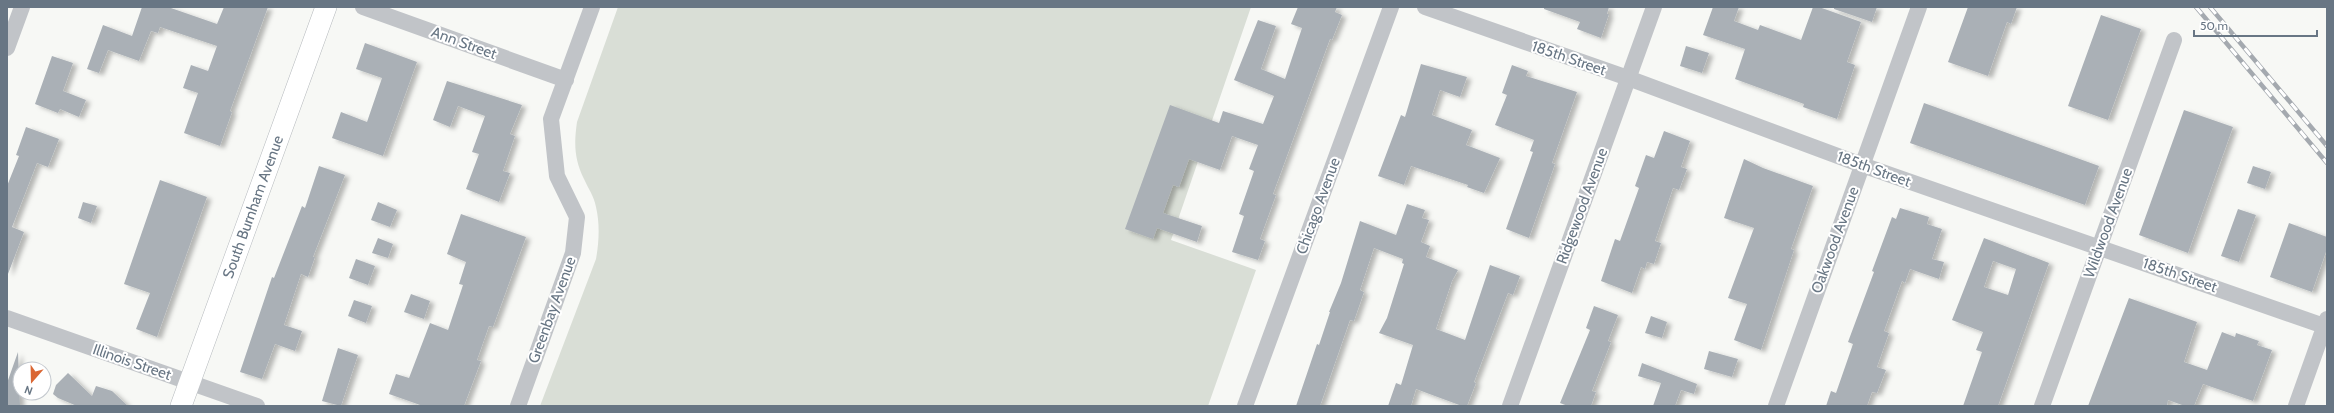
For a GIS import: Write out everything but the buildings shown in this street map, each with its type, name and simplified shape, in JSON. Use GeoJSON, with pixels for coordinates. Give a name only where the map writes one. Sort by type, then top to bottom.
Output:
{"type":"FeatureCollection","features":[{"type":"Feature","properties":{"kind":"main road","name":"South Burnham Avenue"},"geometry":{"type":"LineString","coordinates":[[181,406],[326,7]]}},
{"type":"Feature","properties":{"kind":"street"},"geometry":{"type":"LineString","coordinates":[[7,48],[22,7]]}},
{"type":"Feature","properties":{"kind":"street","name":"Ann Street"},"geometry":{"type":"LineString","coordinates":[[363,7],[566,80]]}},
{"type":"Feature","properties":{"kind":"street","name":"Greenbay Avenue"},"geometry":{"type":"LineString","coordinates":[[518,406],[573,253],[577,217],[557,176],[551,120],[592,7]]}},
{"type":"Feature","properties":{"kind":"street","name":"Chicago Avenue"},"geometry":{"type":"LineString","coordinates":[[1245,406],[1391,7]]}},
{"type":"Feature","properties":{"kind":"street","name":"185th Street"},"geometry":{"type":"LineString","coordinates":[[1424,7],[1628,78],[1862,165],[2099,247],[2326,323]]}},
{"type":"Feature","properties":{"kind":"street","name":"Ridgewood Avenue"},"geometry":{"type":"LineString","coordinates":[[1510,406],[1654,7]]}},
{"type":"Feature","properties":{"kind":"street","name":"Oakwood Avenue"},"geometry":{"type":"LineString","coordinates":[[1776,406],[1919,7]]}},
{"type":"Feature","properties":{"kind":"street","name":"Wildwood Avenue"},"geometry":{"type":"LineString","coordinates":[[2042,406],[2174,40]]}},
{"type":"Feature","properties":{"kind":"street","name":"Illinois Street"},"geometry":{"type":"LineString","coordinates":[[7,318],[257,406]]}},
{"type":"Feature","properties":{"kind":"street"},"geometry":{"type":"LineString","coordinates":[[2296,406],[2326,323]]}},
{"type":"Feature","properties":{"kind":"shaded area"},"geometry":{"type":"Polygon","coordinates":[[[618,7],[1251,7],[1171,240],[1256,270],[1208,406],[540,406],[596,259],[599,233],[597,213],[594,199],[578,165],[575,144],[576,130],[577,122],[618,7]]]}},
{"type":"Feature","properties":{"kind":"railway"},"geometry":{"type":"LineString","coordinates":[[2196,7],[2327,163]]}},
{"type":"Feature","properties":{"kind":"railway"},"geometry":{"type":"LineString","coordinates":[[2210,7],[2327,146]]}}]}
